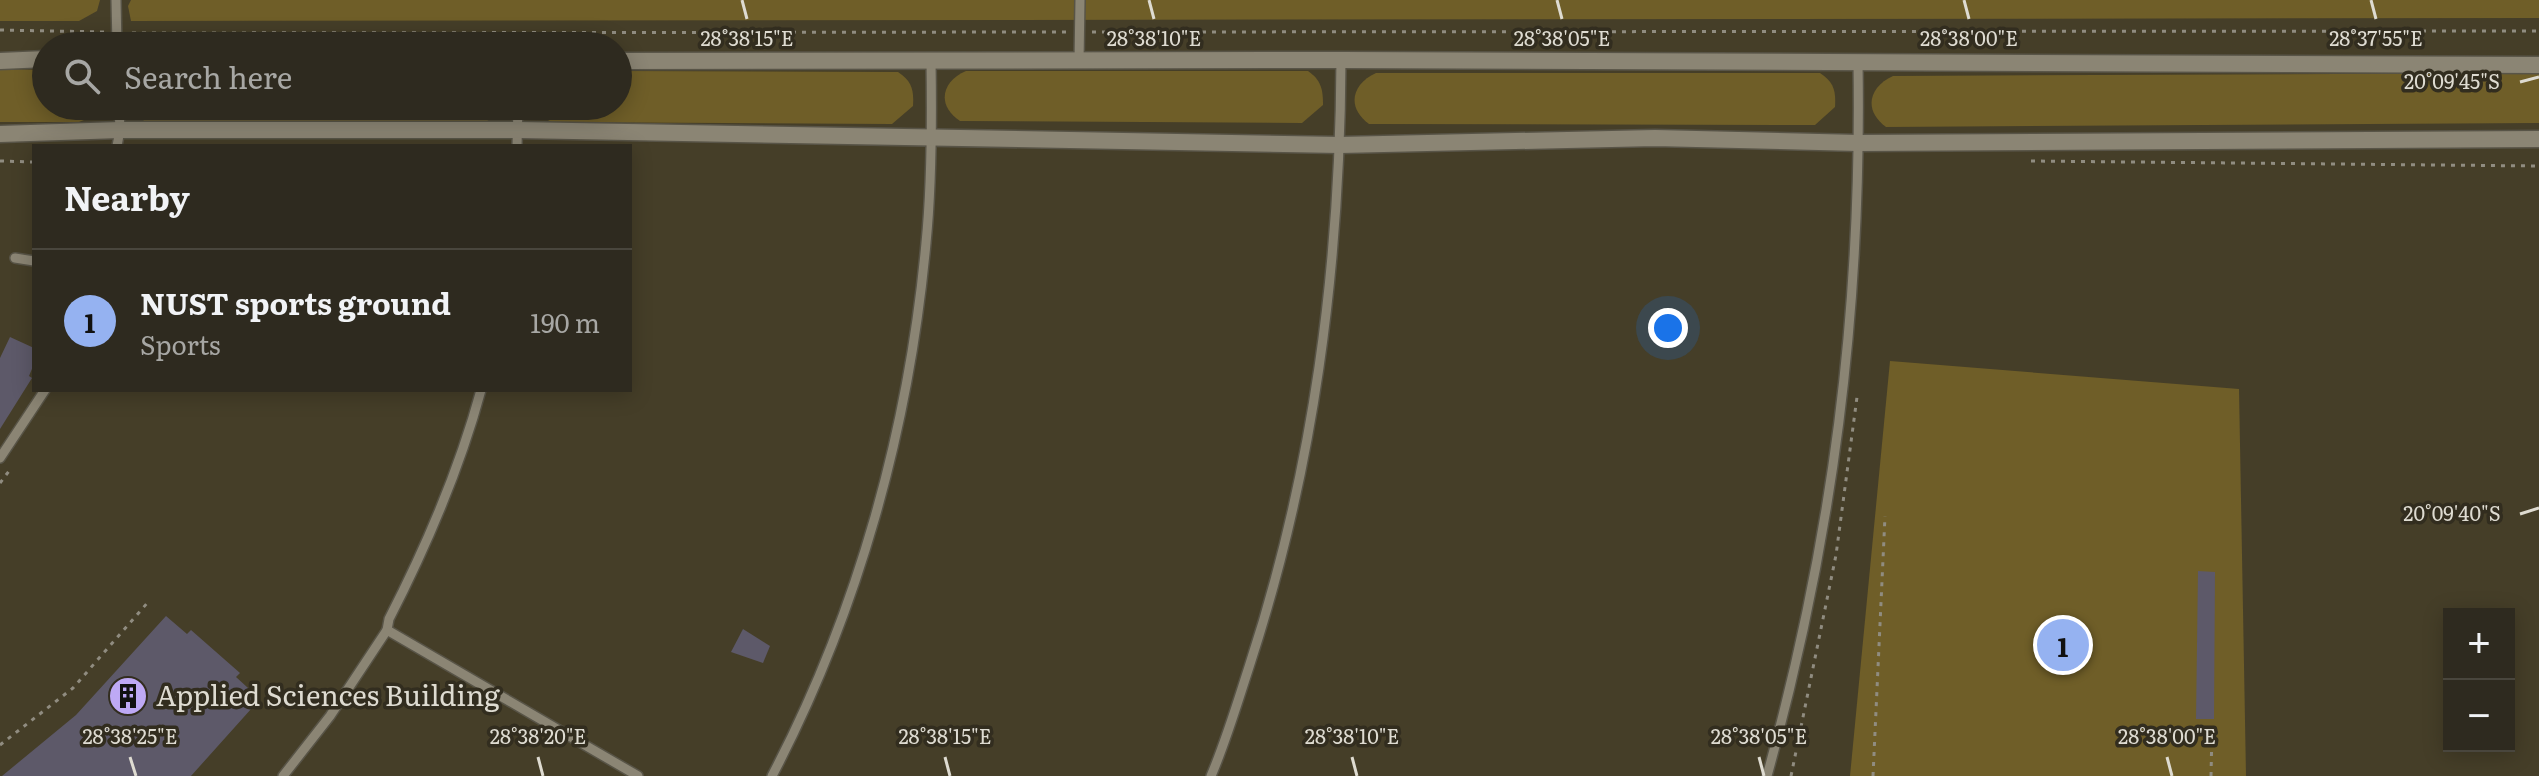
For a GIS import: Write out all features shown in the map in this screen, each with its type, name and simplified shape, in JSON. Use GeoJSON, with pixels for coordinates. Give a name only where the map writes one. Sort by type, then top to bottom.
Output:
{"type":"FeatureCollection","features":[{"type":"Feature","properties":{"kind":"street"},"geometry":{"type":"LineString","coordinates":[[0,61],[32,60]]}},
{"type":"Feature","properties":{"kind":"street"},"geometry":{"type":"LineString","coordinates":[[632,61],[1341,60],[2539,65]]}},
{"type":"Feature","properties":{"kind":"street"},"geometry":{"type":"LineString","coordinates":[[0,134],[119,138],[932,138],[1340,145],[1655,138],[1859,143],[2539,139]]}},
{"type":"Feature","properties":{"kind":"lane"},"geometry":{"type":"LineString","coordinates":[[116,0],[117,32]]}},
{"type":"Feature","properties":{"kind":"lane"},"geometry":{"type":"LineString","coordinates":[[1079,61],[1080,0]]}},
{"type":"Feature","properties":{"kind":"lane"},"geometry":{"type":"LineString","coordinates":[[1211,776],[1269,606],[1306,454],[1330,301],[1340,145],[1341,60]]}},
{"type":"Feature","properties":{"kind":"lane"},"geometry":{"type":"LineString","coordinates":[[772,776],[831,647],[866,549],[894,448],[914,346],[927,242],[932,138],[931,61]]}},
{"type":"Feature","properties":{"kind":"lane"},"geometry":{"type":"LineString","coordinates":[[1767,776],[1792,687],[1821,553],[1842,417],[1854,281],[1859,143],[1858,63]]}},
{"type":"Feature","properties":{"kind":"lane"},"geometry":{"type":"LineString","coordinates":[[15,258],[32,261]]}},
{"type":"Feature","properties":{"kind":"lane"},"geometry":{"type":"LineString","coordinates":[[0,458],[44,392]]}},
{"type":"Feature","properties":{"kind":"lane"},"geometry":{"type":"LineString","coordinates":[[283,776],[330,716],[387,630],[389,619],[427,545],[466,445],[480,392]]}},
{"type":"Feature","properties":{"kind":"lane"},"geometry":{"type":"LineString","coordinates":[[387,630],[638,776]]}},
{"type":"Feature","properties":{"kind":"path"},"geometry":{"type":"LineString","coordinates":[[0,30],[78,32]]}},
{"type":"Feature","properties":{"kind":"path"},"geometry":{"type":"LineString","coordinates":[[632,32],[2539,31]]}},
{"type":"Feature","properties":{"kind":"path"},"geometry":{"type":"LineString","coordinates":[[0,161],[32,162]]}},
{"type":"Feature","properties":{"kind":"path"},"geometry":{"type":"LineString","coordinates":[[2030,161],[2539,166]]}},
{"type":"Feature","properties":{"kind":"path"},"geometry":{"type":"LineString","coordinates":[[1791,776],[1836,555],[1858,387]]}},
{"type":"Feature","properties":{"kind":"path"},"geometry":{"type":"LineString","coordinates":[[1873,776],[1885,516]]}},
{"type":"Feature","properties":{"kind":"path"},"geometry":{"type":"LineString","coordinates":[[0,745],[73,688],[149,601]]}},
{"type":"Feature","properties":{"kind":"path"},"geometry":{"type":"LineString","coordinates":[[2211,776],[2212,729]]}},
{"type":"Feature","properties":{"kind":"shaded area"},"geometry":{"type":"Polygon","coordinates":[[[0,0],[2539,0],[2539,776],[0,776],[0,0]]]}},
{"type":"Feature","properties":{"kind":"shaded area"},"geometry":{"type":"Polygon","coordinates":[[[0,0],[100,0],[97,11],[79,21],[0,21],[0,0]]]}},
{"type":"Feature","properties":{"kind":"shaded area"},"geometry":{"type":"Polygon","coordinates":[[[131,0],[2539,0],[2539,18],[131,21],[128,6],[131,0]]]}},
{"type":"Feature","properties":{"kind":"shaded area"},"geometry":{"type":"Polygon","coordinates":[[[0,69],[32,70],[32,120],[84,120],[79,122],[0,122],[0,69]]]}},
{"type":"Feature","properties":{"kind":"shaded area"},"geometry":{"type":"Polygon","coordinates":[[[632,71],[898,72],[911,86],[913,95],[913,106],[892,124],[548,120],[632,120],[632,71]]]}},
{"type":"Feature","properties":{"kind":"shaded area"},"geometry":{"type":"Polygon","coordinates":[[[966,71],[1308,71],[1320,85],[1323,105],[1302,123],[960,121],[947,108],[945,94],[952,81],[966,71]]]}},
{"type":"Feature","properties":{"kind":"shaded area"},"geometry":{"type":"Polygon","coordinates":[[[1376,73],[1820,73],[1833,87],[1835,107],[1815,125],[1369,124],[1357,110],[1355,96],[1362,83],[1376,73]]]}},
{"type":"Feature","properties":{"kind":"shaded area"},"geometry":{"type":"Polygon","coordinates":[[[2539,73],[2539,123],[1886,127],[1872,106],[1874,92],[1893,76],[2539,73]]]}},
{"type":"Feature","properties":{"kind":"shaded area"},"geometry":{"type":"Polygon","coordinates":[[[143,120],[488,120],[472,123],[143,120]]]}},
{"type":"Feature","properties":{"kind":"shaded area"},"geometry":{"type":"Polygon","coordinates":[[[1890,361],[2239,389],[2246,776],[1850,776],[1890,361]]]}},
{"type":"Feature","properties":{"kind":"building"},"geometry":{"type":"Polygon","coordinates":[[[10,337],[32,347],[29,376],[32,378],[0,429],[0,358],[10,337]]]}},
{"type":"Feature","properties":{"kind":"building"},"geometry":{"type":"Polygon","coordinates":[[[2198,571],[2215,572],[2214,719],[2196,719],[2198,571]]]}},
{"type":"Feature","properties":{"kind":"building","name":"Applied Sciences Building"},"geometry":{"type":"Polygon","coordinates":[[[166,616],[187,634],[191,630],[240,673],[236,677],[260,699],[191,776],[2,776],[76,715],[166,616]]]}},
{"type":"Feature","properties":{"kind":"building"},"geometry":{"type":"Polygon","coordinates":[[[743,629],[770,646],[763,663],[731,652],[743,629]]]}},
{"type":"Feature","properties":{"kind":"place","name":"NUST sports ground"},"geometry":{"type":"Point","coordinates":[2063,645]}},
{"type":"Feature","properties":{"kind":"place","name":"Applied Sciences Building"},"geometry":{"type":"Point","coordinates":[128,696]}}]}
